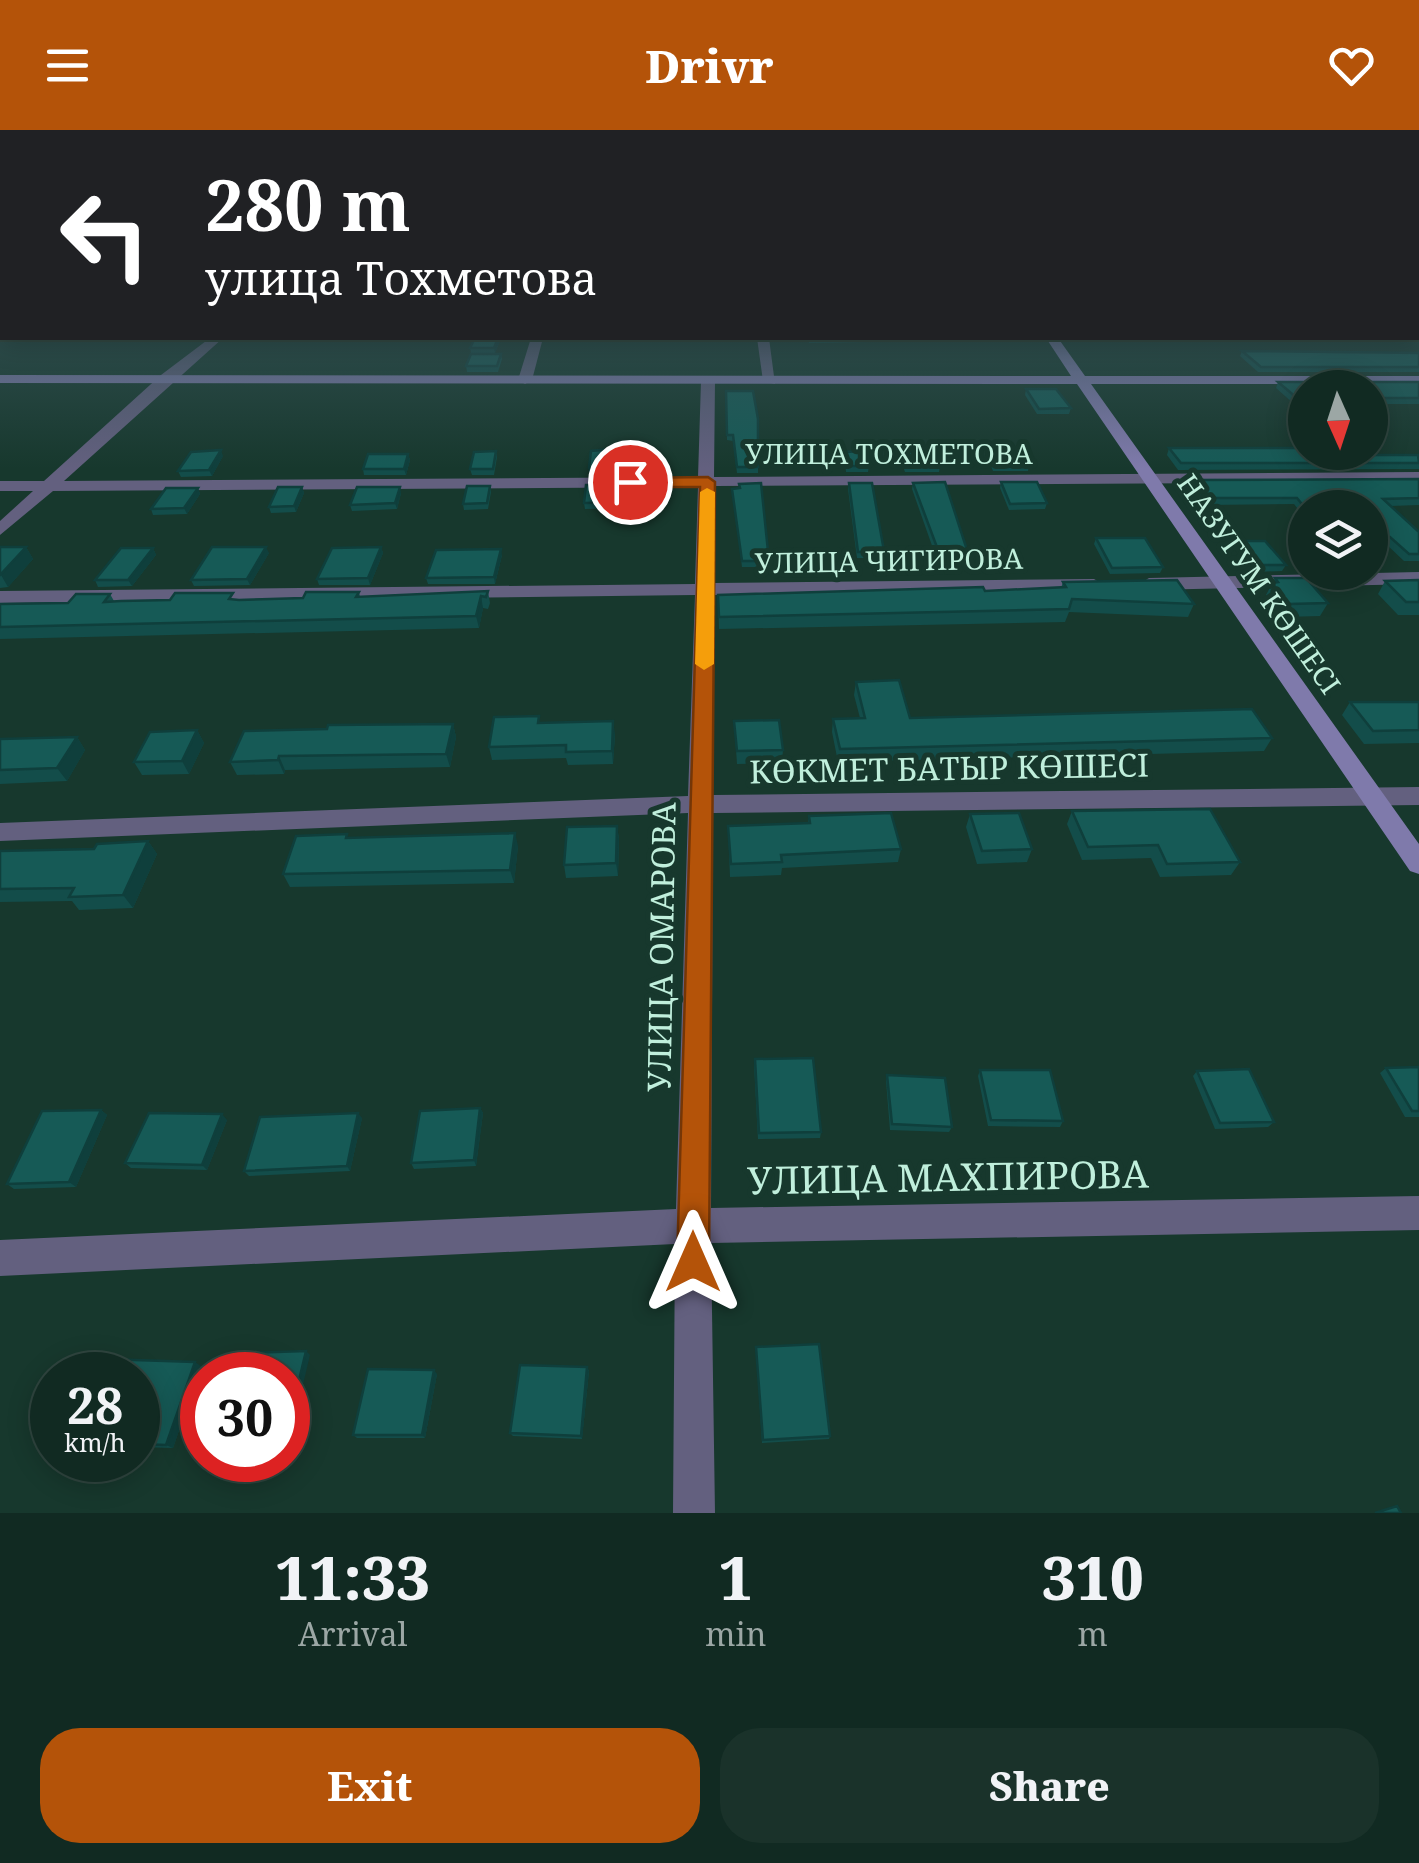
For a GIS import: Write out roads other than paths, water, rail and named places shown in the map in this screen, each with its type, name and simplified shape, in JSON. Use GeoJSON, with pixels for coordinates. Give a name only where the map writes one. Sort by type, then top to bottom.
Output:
{"type":"FeatureCollection","features":[{"type":"Feature","properties":{"kind":"street"},"geometry":{"type":"LineString","coordinates":[[0,530],[166,378],[214,340]]}},
{"type":"Feature","properties":{"kind":"street"},"geometry":{"type":"LineString","coordinates":[[525,380],[537,340]]}},
{"type":"Feature","properties":{"kind":"street"},"geometry":{"type":"LineString","coordinates":[[763,340],[770,382]]}},
{"type":"Feature","properties":{"kind":"street","name":"НАЗУГУМ КӨШЕСІ"},"geometry":{"type":"LineString","coordinates":[[1053,340],[1419,864]]}},
{"type":"Feature","properties":{"kind":"street"},"geometry":{"type":"LineString","coordinates":[[0,379],[1419,380]]}},
{"type":"Feature","properties":{"kind":"street","name":"УЛИЦА ОМАРОВА"},"geometry":{"type":"LineString","coordinates":[[694,1513],[693,1226],[708,382]]}},
{"type":"Feature","properties":{"kind":"street","name":"УЛИЦА ТОХМЕТОВА"},"geometry":{"type":"LineString","coordinates":[[0,486],[1419,477]]}},
{"type":"Feature","properties":{"kind":"street","name":"УЛИЦА ЧИГИРОВА"},"geometry":{"type":"LineString","coordinates":[[0,597],[707,592],[1419,578]]}},
{"type":"Feature","properties":{"kind":"street","name":"КӨКМЕТ БАТЫР КӨШЕСІ"},"geometry":{"type":"LineString","coordinates":[[0,832],[700,804],[1419,796]]}},
{"type":"Feature","properties":{"kind":"street","name":"УЛИЦА МАХПИРОВА"},"geometry":{"type":"LineString","coordinates":[[0,1258],[693,1226],[1419,1212]]}}]}
